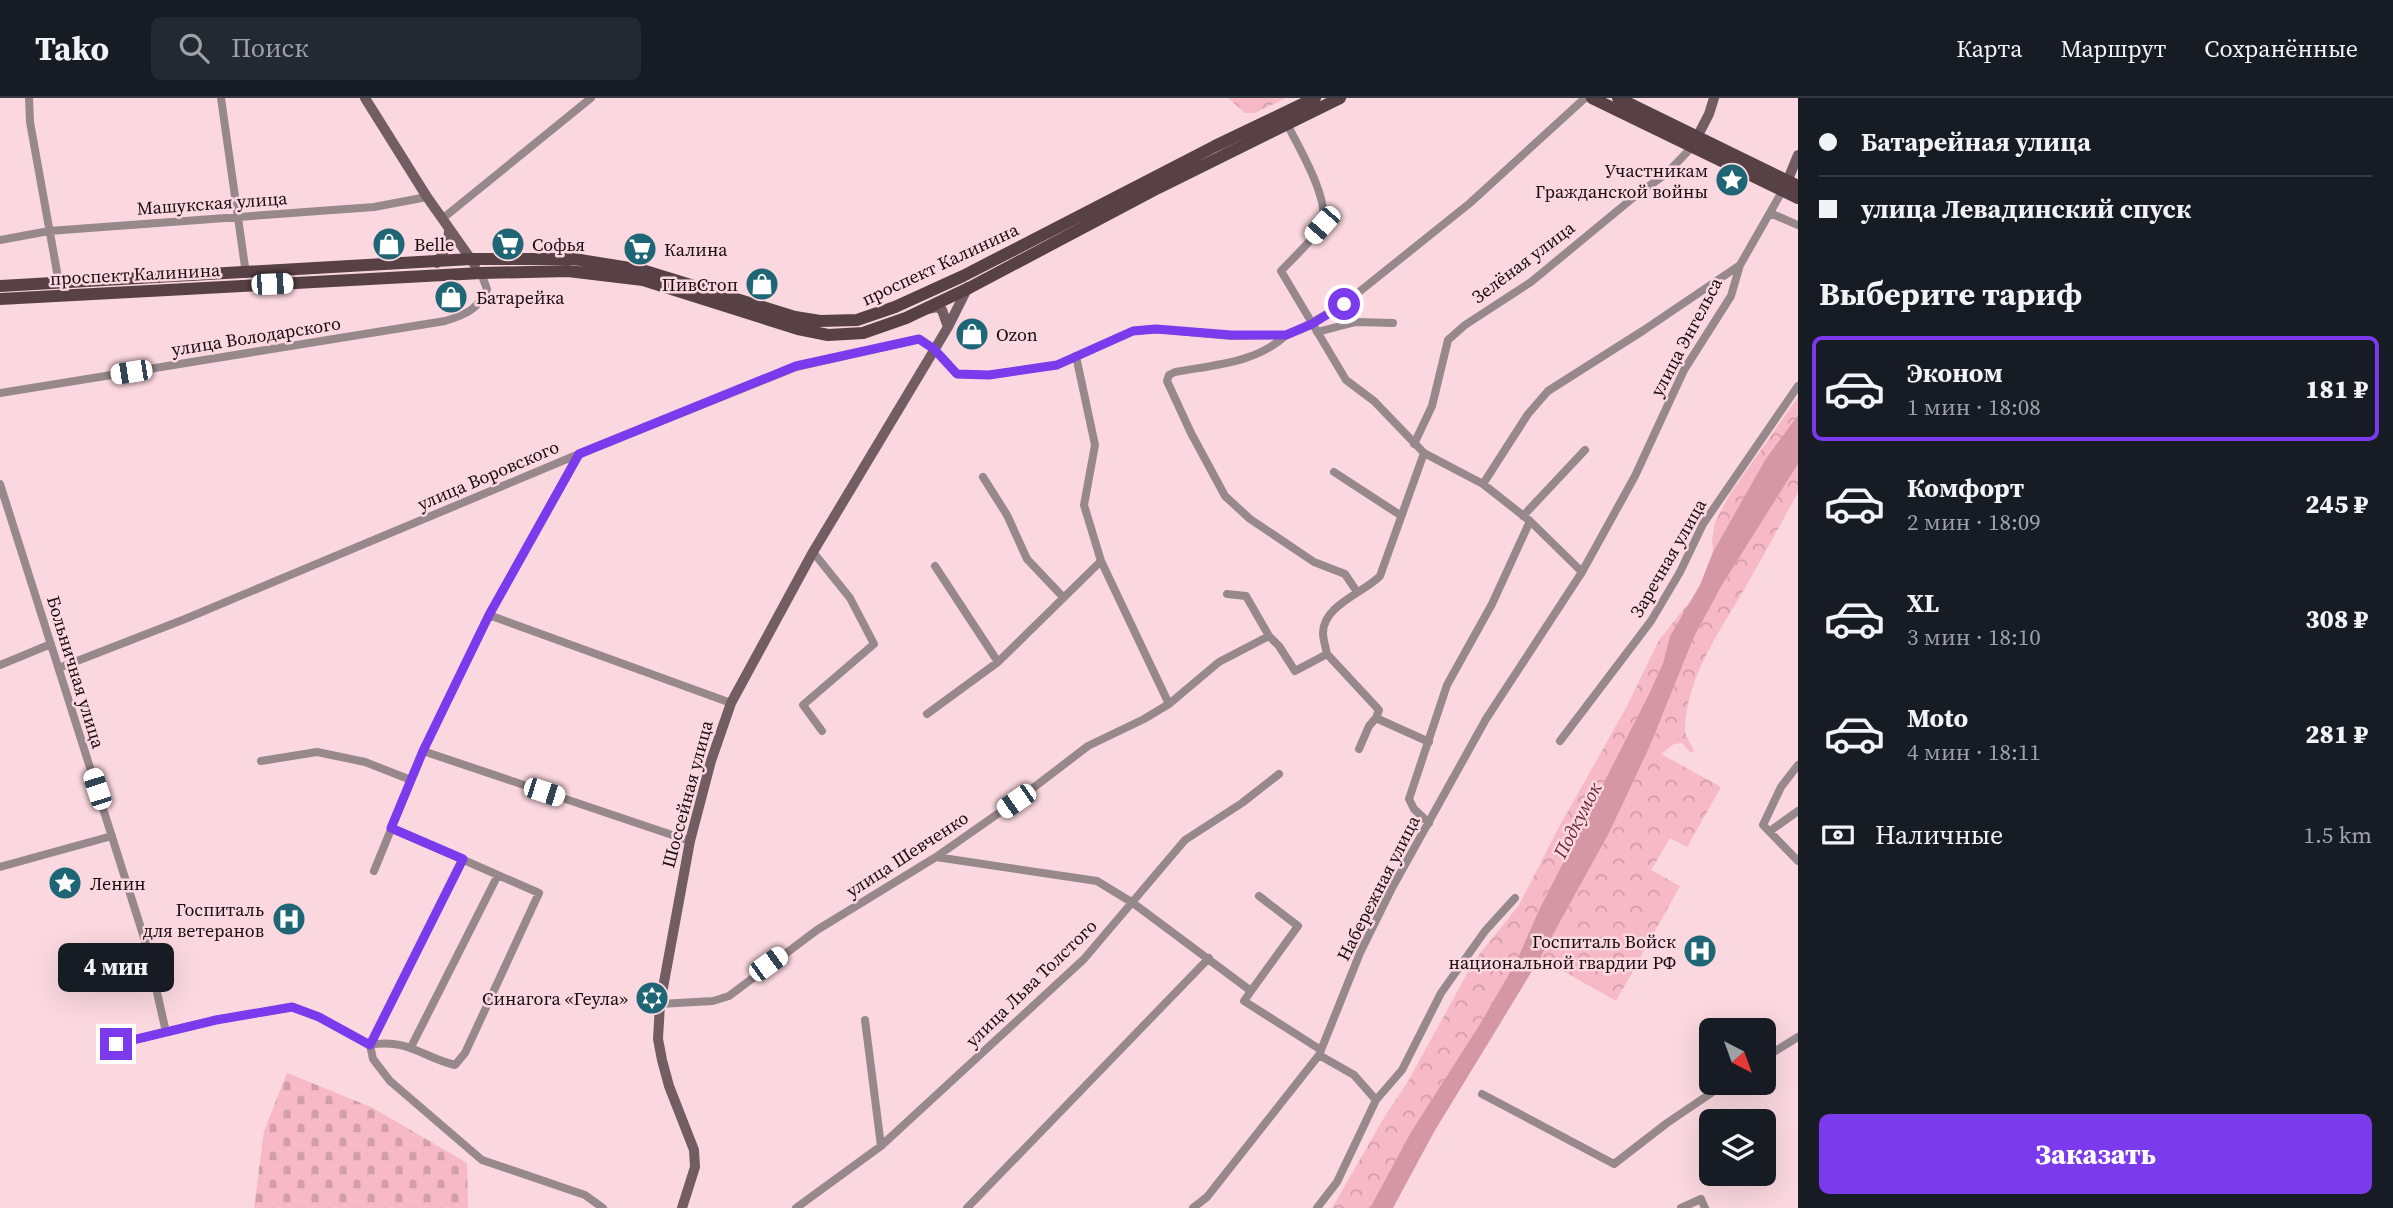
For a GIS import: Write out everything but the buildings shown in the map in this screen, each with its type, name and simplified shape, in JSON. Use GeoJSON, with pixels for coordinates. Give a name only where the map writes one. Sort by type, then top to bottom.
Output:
{"type":"FeatureCollection","features":[{"type":"Feature","properties":{"kind":"main road"},"geometry":{"type":"LineString","coordinates":[[365,98],[427,197],[481,273]]}},
{"type":"Feature","properties":{"kind":"main road","name":"проспект Калинина"},"geometry":{"type":"LineString","coordinates":[[0,299],[481,273],[568,271],[643,280],[772,322],[828,335],[863,333],[924,309],[966,282],[1204,152],[1315,98]]}},
{"type":"Feature","properties":{"kind":"main road","name":"проспект Калинина"},"geometry":{"type":"LineString","coordinates":[[0,286],[471,259],[562,259],[610,263],[642,270],[795,317],[837,322],[877,315],[966,282],[1340,98]]}},
{"type":"Feature","properties":{"kind":"main road"},"geometry":{"type":"LineString","coordinates":[[1592,98],[1789,186],[1798,198]]}},
{"type":"Feature","properties":{"kind":"main road"},"geometry":{"type":"LineString","coordinates":[[1618,98],[1695,143]]}},
{"type":"Feature","properties":{"kind":"main road","name":"Зелёная улица"},"geometry":{"type":"LineString","coordinates":[[1695,143],[1714,98]]}},
{"type":"Feature","properties":{"kind":"main road","name":"улица Энгельса"},"geometry":{"type":"LineString","coordinates":[[1789,186],[1798,155]]}},
{"type":"Feature","properties":{"kind":"main road"},"geometry":{"type":"LineString","coordinates":[[437,263],[448,244],[449,230]]}},
{"type":"Feature","properties":{"kind":"main road","name":"Шоссейная улица"},"geometry":{"type":"LineString","coordinates":[[682,1208],[695,1167],[694,1150],[669,1086],[662,1060],[658,1039],[660,1004],[690,841],[711,761],[731,703],[813,552],[948,327],[966,282]]}},
{"type":"Feature","properties":{"kind":"main road","name":"проспект Калинина"},"geometry":{"type":"LineString","coordinates":[[924,309],[937,307],[942,310],[948,327]]}},
{"type":"Feature","properties":{"kind":"street"},"geometry":{"type":"LineString","coordinates":[[29,98],[30,122],[59,283]]}},
{"type":"Feature","properties":{"kind":"street"},"geometry":{"type":"LineString","coordinates":[[221,98],[246,274]]}},
{"type":"Feature","properties":{"kind":"street"},"geometry":{"type":"LineString","coordinates":[[442,219],[591,98]]}},
{"type":"Feature","properties":{"kind":"street"},"geometry":{"type":"LineString","coordinates":[[1315,328],[1470,203],[1585,98]]}},
{"type":"Feature","properties":{"kind":"street"},"geometry":{"type":"LineString","coordinates":[[1287,124],[1314,178],[1323,207],[1322,225],[1281,271],[1346,380],[1374,401],[1424,453],[1483,484],[1526,518],[1582,572]]}},
{"type":"Feature","properties":{"kind":"street","name":"Зелёная улица"},"geometry":{"type":"LineString","coordinates":[[1414,444],[1432,406],[1448,340],[1465,325],[1531,282],[1667,173],[1695,143]]}},
{"type":"Feature","properties":{"kind":"street","name":"улица Энгельса"},"geometry":{"type":"LineString","coordinates":[[1582,572],[1635,477],[1684,370],[1731,296],[1740,265],[1789,186]]}},
{"type":"Feature","properties":{"kind":"street","name":"Машукская улица"},"geometry":{"type":"LineString","coordinates":[[0,240],[49,231],[373,207],[427,197]]}},
{"type":"Feature","properties":{"kind":"street"},"geometry":{"type":"LineString","coordinates":[[1770,213],[1798,225]]}},
{"type":"Feature","properties":{"kind":"street"},"geometry":{"type":"LineString","coordinates":[[1483,484],[1528,414],[1548,391],[1740,265]]}},
{"type":"Feature","properties":{"kind":"street","name":"улица Володарского"},"geometry":{"type":"LineString","coordinates":[[0,393],[445,321],[464,315],[482,303],[487,289],[481,273]]}},
{"type":"Feature","properties":{"kind":"street"},"geometry":{"type":"LineString","coordinates":[[934,349],[957,374],[989,375],[1057,365],[1133,331],[1156,329],[1231,335],[1286,335],[1356,322],[1393,323]]}},
{"type":"Feature","properties":{"kind":"street"},"geometry":{"type":"LineString","coordinates":[[1286,335],[1276,344],[1255,355],[1169,375],[1167,381],[1225,496],[1250,520],[1314,562],[1345,574],[1357,592]]}},
{"type":"Feature","properties":{"kind":"street","name":"улица Воровского"},"geometry":{"type":"LineString","coordinates":[[59,668],[185,619],[796,366],[919,339],[934,349]]}},
{"type":"Feature","properties":{"kind":"street"},"geometry":{"type":"LineString","coordinates":[[1076,356],[1095,445],[1084,505],[1101,561],[1169,704]]}},
{"type":"Feature","properties":{"kind":"street","name":"Заречная улица"},"geometry":{"type":"LineString","coordinates":[[1560,741],[1651,621],[1680,572],[1703,524],[1798,386]]}},
{"type":"Feature","properties":{"kind":"street"},"geometry":{"type":"LineString","coordinates":[[1429,823],[1414,809],[1409,799],[1447,685],[1492,604],[1526,518],[1585,450]]}},
{"type":"Feature","properties":{"kind":"street"},"geometry":{"type":"LineString","coordinates":[[1359,749],[1380,710],[1327,654],[1323,631],[1328,617],[1346,599],[1380,576],[1424,453]]}},
{"type":"Feature","properties":{"kind":"street"},"geometry":{"type":"LineString","coordinates":[[374,871],[423,751],[489,615],[579,454]]}},
{"type":"Feature","properties":{"kind":"street"},"geometry":{"type":"LineString","coordinates":[[1334,472],[1400,515]]}},
{"type":"Feature","properties":{"kind":"street"},"geometry":{"type":"LineString","coordinates":[[984,477],[1007,515],[1027,559],[1063,597]]}},
{"type":"Feature","properties":{"kind":"street","name":"Больничная улица"},"geometry":{"type":"LineString","coordinates":[[0,484],[146,944],[166,1032]]}},
{"type":"Feature","properties":{"kind":"street"},"geometry":{"type":"LineString","coordinates":[[813,552],[850,598],[874,644],[803,705],[822,731]]}},
{"type":"Feature","properties":{"kind":"street"},"geometry":{"type":"LineString","coordinates":[[927,714],[998,662],[1101,561]]}},
{"type":"Feature","properties":{"kind":"street"},"geometry":{"type":"LineString","coordinates":[[935,566],[998,662]]}},
{"type":"Feature","properties":{"kind":"street","name":"Набережная улица"},"geometry":{"type":"LineString","coordinates":[[1193,1208],[1207,1197],[1320,1053],[1360,953],[1429,823],[1486,719],[1582,572]]}},
{"type":"Feature","properties":{"kind":"street"},"geometry":{"type":"LineString","coordinates":[[1227,594],[1246,596],[1269,636],[1295,671],[1327,654]]}},
{"type":"Feature","properties":{"kind":"street"},"geometry":{"type":"LineString","coordinates":[[489,615],[731,703]]}},
{"type":"Feature","properties":{"kind":"street","name":"улица Шевченко"},"geometry":{"type":"LineString","coordinates":[[660,1004],[713,1001],[729,996],[817,930],[936,857],[1088,746],[1169,704],[1219,662],[1269,636]]}},
{"type":"Feature","properties":{"kind":"street"},"geometry":{"type":"LineString","coordinates":[[0,665],[51,644]]}},
{"type":"Feature","properties":{"kind":"street"},"geometry":{"type":"LineString","coordinates":[[1376,718],[1429,742]]}},
{"type":"Feature","properties":{"kind":"street"},"geometry":{"type":"LineString","coordinates":[[423,751],[690,841]]}},
{"type":"Feature","properties":{"kind":"street"},"geometry":{"type":"LineString","coordinates":[[261,761],[317,752],[365,762],[411,780]]}},
{"type":"Feature","properties":{"kind":"street"},"geometry":{"type":"LineString","coordinates":[[1767,828],[1781,787],[1798,765]]}},
{"type":"Feature","properties":{"kind":"street","name":"улица Льва Толстого"},"geometry":{"type":"LineString","coordinates":[[796,1208],[881,1146],[1084,959],[1185,840],[1242,803],[1279,774]]}},
{"type":"Feature","properties":{"kind":"street"},"geometry":{"type":"LineString","coordinates":[[1767,828],[1798,811]]}},
{"type":"Feature","properties":{"kind":"street"},"geometry":{"type":"LineString","coordinates":[[100,1048],[292,1007],[319,1017],[370,1045],[386,1042],[411,1047],[439,1061],[455,1065],[466,1053],[539,893],[391,828]]}},
{"type":"Feature","properties":{"kind":"street"},"geometry":{"type":"LineString","coordinates":[[1767,828],[1798,861]]}},
{"type":"Feature","properties":{"kind":"street"},"geometry":{"type":"LineString","coordinates":[[0,867],[112,836]]}},
{"type":"Feature","properties":{"kind":"street"},"geometry":{"type":"LineString","coordinates":[[936,857],[1097,881],[1133,903],[1251,991]]}},
{"type":"Feature","properties":{"kind":"street"},"geometry":{"type":"LineString","coordinates":[[463,859],[370,1045],[373,1059],[390,1081],[482,1160],[585,1195],[603,1208]]}},
{"type":"Feature","properties":{"kind":"street"},"geometry":{"type":"LineString","coordinates":[[411,1047],[498,875]]}},
{"type":"Feature","properties":{"kind":"street"},"geometry":{"type":"LineString","coordinates":[[1259,896],[1298,926],[1244,1001],[1354,1075],[1376,1100]]}},
{"type":"Feature","properties":{"kind":"street"},"geometry":{"type":"LineString","coordinates":[[1317,1208],[1337,1182],[1376,1100],[1402,1070],[1441,993],[1485,931],[1515,898]]}},
{"type":"Feature","properties":{"kind":"street"},"geometry":{"type":"LineString","coordinates":[[967,1208],[1209,958]]}},
{"type":"Feature","properties":{"kind":"street"},"geometry":{"type":"LineString","coordinates":[[865,1020],[881,1146]]}},
{"type":"Feature","properties":{"kind":"street"},"geometry":{"type":"LineString","coordinates":[[1776,1051],[1798,1037]]}},
{"type":"Feature","properties":{"kind":"street"},"geometry":{"type":"LineString","coordinates":[[1482,1094],[1614,1164],[1707,1096]]}},
{"type":"Feature","properties":{"kind":"street"},"geometry":{"type":"LineString","coordinates":[[1681,1208],[1701,1199],[1704,1208]]}},
{"type":"Feature","properties":{"kind":"green space"},"geometry":{"type":"Polygon","coordinates":[[[1228,98],[1286,98],[1255,113],[1245,113],[1228,98]]]}},
{"type":"Feature","properties":{"kind":"green space"},"geometry":{"type":"Polygon","coordinates":[[[1798,397],[1798,415],[1765,460],[1713,552],[1715,522],[1730,494],[1798,397]]]}},
{"type":"Feature","properties":{"kind":"green space"},"geometry":{"type":"Polygon","coordinates":[[[1798,464],[1798,492],[1716,636],[1692,690],[1685,728],[1694,752],[1690,752],[1682,743],[1674,744],[1661,754],[1721,787],[1687,847],[1670,838],[1651,870],[1680,886],[1616,1001],[1540,958],[1609,833],[1649,748],[1694,637],[1722,585],[1798,464]]]}},
{"type":"Feature","properties":{"kind":"green space"},"geometry":{"type":"Polygon","coordinates":[[[1692,599],[1670,636],[1663,663],[1650,692],[1539,910],[1516,962],[1480,1024],[1411,1132],[1370,1208],[1332,1208],[1407,1083],[1474,961],[1519,905],[1627,706],[1659,640],[1692,599]]]}},
{"type":"Feature","properties":{"kind":"green space"},"geometry":{"type":"Polygon","coordinates":[[[287,1073],[371,1107],[467,1163],[468,1208],[254,1208],[264,1131],[287,1073]]]}},
{"type":"Feature","properties":{"kind":"shaded area","name":"Подкумок"},"geometry":{"type":"Polygon","coordinates":[[[1798,415],[1798,464],[1722,585],[1694,637],[1649,748],[1609,833],[1540,958],[1434,1132],[1393,1208],[1370,1208],[1411,1132],[1516,962],[1539,910],[1650,692],[1663,663],[1670,636],[1700,585],[1713,552],[1765,460],[1798,415]]]}},
{"type":"Feature","properties":{"kind":"place","name":"Участникам Гражданской войны"},"geometry":{"type":"Point","coordinates":[1732,180]}},
{"type":"Feature","properties":{"kind":"place","name":"Belle"},"geometry":{"type":"Point","coordinates":[389,244]}},
{"type":"Feature","properties":{"kind":"place","name":"Софья"},"geometry":{"type":"Point","coordinates":[508,244]}},
{"type":"Feature","properties":{"kind":"place","name":"Калина"},"geometry":{"type":"Point","coordinates":[640,249]}},
{"type":"Feature","properties":{"kind":"place","name":"ПивСтоп"},"geometry":{"type":"Point","coordinates":[762,284]}},
{"type":"Feature","properties":{"kind":"place","name":"Батарейка"},"geometry":{"type":"Point","coordinates":[451,297]}},
{"type":"Feature","properties":{"kind":"place","name":"Ozon"},"geometry":{"type":"Point","coordinates":[972,334]}},
{"type":"Feature","properties":{"kind":"place","name":"Ленин"},"geometry":{"type":"Point","coordinates":[65,883]}},
{"type":"Feature","properties":{"kind":"place","name":"Госпиталь для ветеранов"},"geometry":{"type":"Point","coordinates":[289,919]}},
{"type":"Feature","properties":{"kind":"place","name":"Госпиталь Войск национальной гвардии РФ"},"geometry":{"type":"Point","coordinates":[1700,951]}},
{"type":"Feature","properties":{"kind":"place","name":"Синагога «Геула»"},"geometry":{"type":"Point","coordinates":[652,998]}},
{"type":"Feature","properties":{"kind":"route"},"geometry":{"type":"LineString","coordinates":[[116,1044],[216,1020],[292,1007],[319,1017],[370,1045],[463,859],[391,828],[423,751],[489,615],[579,454],[796,366],[919,339],[934,349],[957,374],[989,375],[1057,365],[1133,331],[1156,329],[1231,335],[1286,335],[1312,324],[1344,304]]}}]}
